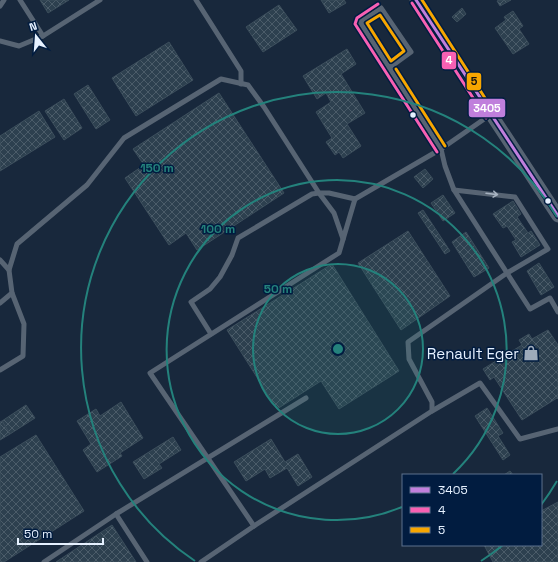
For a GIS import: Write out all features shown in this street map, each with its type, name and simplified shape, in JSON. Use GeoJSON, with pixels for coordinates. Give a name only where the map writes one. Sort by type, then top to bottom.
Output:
{"type":"FeatureCollection","features":[{"type":"Feature","properties":{"kind":"main road"},"geometry":{"type":"LineString","coordinates":[[416,0],[490,115],[558,216]]}},
{"type":"Feature","properties":{"kind":"lane"},"geometry":{"type":"LineString","coordinates":[[0,6],[4,0]]}},
{"type":"Feature","properties":{"kind":"lane"},"geometry":{"type":"LineString","coordinates":[[20,0],[43,36]]}},
{"type":"Feature","properties":{"kind":"lane"},"geometry":{"type":"LineString","coordinates":[[0,41],[19,46],[43,36],[100,0]]}},
{"type":"Feature","properties":{"kind":"lane"},"geometry":{"type":"LineString","coordinates":[[196,0],[242,71],[241,84]]}},
{"type":"Feature","properties":{"kind":"lane"},"geometry":{"type":"LineString","coordinates":[[389,68],[411,52],[381,8],[360,22],[389,68],[441,149],[445,166],[454,190],[530,309],[550,298],[558,312]]}},
{"type":"Feature","properties":{"kind":"lane"},"geometry":{"type":"LineString","coordinates":[[0,370],[23,356],[24,324],[12,293],[9,270],[17,244],[87,185],[124,138],[221,79],[248,85],[264,106],[319,193],[334,213],[343,239]]}},
{"type":"Feature","properties":{"kind":"lane"},"geometry":{"type":"LineString","coordinates":[[211,334],[191,302],[210,289],[215,283],[232,255],[238,238],[312,194],[329,193],[354,199],[441,149],[490,115]]}},
{"type":"Feature","properties":{"kind":"lane"},"geometry":{"type":"LineString","coordinates":[[432,411],[432,402],[409,359],[408,342],[507,273],[548,249],[515,197],[454,190]]}},
{"type":"Feature","properties":{"kind":"lane"},"geometry":{"type":"LineString","coordinates":[[254,526],[150,373],[339,253],[354,199]]}},
{"type":"Feature","properties":{"kind":"lane"},"geometry":{"type":"LineString","coordinates":[[0,260],[9,270]]}},
{"type":"Feature","properties":{"kind":"lane"},"geometry":{"type":"LineString","coordinates":[[0,303],[12,293]]}},
{"type":"Feature","properties":{"kind":"lane"},"geometry":{"type":"LineString","coordinates":[[201,562],[432,411],[480,383],[520,439],[558,429]]}},
{"type":"Feature","properties":{"kind":"lane"},"geometry":{"type":"LineString","coordinates":[[44,562],[116,514],[306,398]]}},
{"type":"Feature","properties":{"kind":"lane"},"geometry":{"type":"LineString","coordinates":[[116,514],[147,562]]}},
{"type":"Feature","properties":{"kind":"building"},"geometry":{"type":"Polygon","coordinates":[[[40,0],[69,0],[48,13],[40,0]]]}},
{"type":"Feature","properties":{"kind":"building"},"geometry":{"type":"Polygon","coordinates":[[[321,0],[344,0],[346,3],[329,13],[321,0]]]}},
{"type":"Feature","properties":{"kind":"building"},"geometry":{"type":"Polygon","coordinates":[[[511,0],[500,6],[497,1],[511,0]]]}},
{"type":"Feature","properties":{"kind":"building"},"geometry":{"type":"Polygon","coordinates":[[[279,5],[297,30],[263,52],[246,27],[279,5]]]}},
{"type":"Feature","properties":{"kind":"building"},"geometry":{"type":"Polygon","coordinates":[[[462,8],[466,14],[457,22],[452,17],[462,8]]]}},
{"type":"Feature","properties":{"kind":"building"},"geometry":{"type":"Polygon","coordinates":[[[513,11],[523,26],[519,29],[529,44],[513,54],[495,28],[506,20],[504,17],[513,11]]]}},
{"type":"Feature","properties":{"kind":"building"},"geometry":{"type":"Polygon","coordinates":[[[169,42],[193,80],[136,116],[112,78],[169,42]]]}},
{"type":"Feature","properties":{"kind":"building"},"geometry":{"type":"Polygon","coordinates":[[[347,49],[356,64],[341,74],[365,113],[347,124],[361,146],[343,158],[339,152],[335,155],[326,142],[332,138],[316,112],[331,102],[326,93],[317,99],[303,76],[347,49]]]}},
{"type":"Feature","properties":{"kind":"building"},"geometry":{"type":"Polygon","coordinates":[[[88,85],[110,120],[96,129],[74,94],[88,85]]]}},
{"type":"Feature","properties":{"kind":"building"},"geometry":{"type":"Polygon","coordinates":[[[219,93],[284,193],[197,250],[186,233],[169,245],[125,178],[144,165],[133,149],[219,93]]]}},
{"type":"Feature","properties":{"kind":"building"},"geometry":{"type":"Polygon","coordinates":[[[64,99],[82,128],[64,140],[45,111],[64,99]]]}},
{"type":"Feature","properties":{"kind":"building"},"geometry":{"type":"Polygon","coordinates":[[[39,111],[55,137],[0,171],[0,136],[39,111]]]}},
{"type":"Feature","properties":{"kind":"building"},"geometry":{"type":"Polygon","coordinates":[[[425,169],[433,179],[423,188],[414,177],[425,169]]]}},
{"type":"Feature","properties":{"kind":"building"},"geometry":{"type":"Polygon","coordinates":[[[443,195],[455,213],[443,221],[431,203],[443,195]]]}},
{"type":"Feature","properties":{"kind":"building"},"geometry":{"type":"Polygon","coordinates":[[[513,201],[521,214],[517,217],[528,233],[531,231],[540,245],[521,257],[512,242],[516,240],[507,226],[503,228],[493,214],[513,201]]]}},
{"type":"Feature","properties":{"kind":"building"},"geometry":{"type":"Polygon","coordinates":[[[423,210],[450,251],[445,254],[418,213],[423,210]]]}},
{"type":"Feature","properties":{"kind":"building"},"geometry":{"type":"Polygon","coordinates":[[[408,231],[450,296],[401,330],[358,263],[408,231]]]}},
{"type":"Feature","properties":{"kind":"building"},"geometry":{"type":"Polygon","coordinates":[[[466,232],[489,268],[474,277],[452,242],[466,232]]]}},
{"type":"Feature","properties":{"kind":"building"},"geometry":{"type":"Polygon","coordinates":[[[539,263],[554,287],[541,295],[527,271],[539,263]]]}},
{"type":"Feature","properties":{"kind":"building"},"geometry":{"type":"Polygon","coordinates":[[[332,264],[399,371],[339,409],[321,381],[277,409],[227,330],[332,264]]]}},
{"type":"Feature","properties":{"kind":"building"},"geometry":{"type":"Polygon","coordinates":[[[548,330],[558,345],[558,399],[557,398],[522,420],[494,377],[490,380],[483,369],[522,345],[519,340],[529,334],[532,339],[548,330]]]}},
{"type":"Feature","properties":{"kind":"building"},"geometry":{"type":"Polygon","coordinates":[[[121,402],[143,438],[120,453],[122,456],[97,472],[83,450],[91,444],[77,421],[96,409],[100,416],[121,402]]]}},
{"type":"Feature","properties":{"kind":"building"},"geometry":{"type":"Polygon","coordinates":[[[26,405],[35,418],[10,434],[2,421],[26,405]]]}},
{"type":"Feature","properties":{"kind":"building"},"geometry":{"type":"Polygon","coordinates":[[[487,408],[503,433],[498,436],[510,455],[503,460],[475,416],[487,408]]]}},
{"type":"Feature","properties":{"kind":"building"},"geometry":{"type":"Polygon","coordinates":[[[2,421],[10,434],[0,440],[0,422],[2,421]]]}},
{"type":"Feature","properties":{"kind":"building"},"geometry":{"type":"Polygon","coordinates":[[[36,435],[84,511],[4,562],[0,562],[0,457],[36,435]]]}},
{"type":"Feature","properties":{"kind":"building"},"geometry":{"type":"Polygon","coordinates":[[[173,437],[181,450],[159,464],[162,468],[144,479],[133,462],[173,437]]]}},
{"type":"Feature","properties":{"kind":"building"},"geometry":{"type":"Polygon","coordinates":[[[271,439],[285,462],[298,454],[312,477],[298,486],[287,468],[270,478],[265,469],[246,481],[234,462],[271,439]]]}},
{"type":"Feature","properties":{"kind":"building"},"geometry":{"type":"Polygon","coordinates":[[[510,471],[512,474],[506,474],[510,471]]]}},
{"type":"Feature","properties":{"kind":"building"},"geometry":{"type":"Polygon","coordinates":[[[558,502],[558,562],[493,562],[485,546],[542,546],[542,510],[558,502]]]}},
{"type":"Feature","properties":{"kind":"building"},"geometry":{"type":"Polygon","coordinates":[[[112,525],[136,562],[56,562],[112,525]]]}},
{"type":"Feature","properties":{"kind":"transit line","name":"3405"},"geometry":{"type":"LineString","coordinates":[[416,0],[558,216]]}},
{"type":"Feature","properties":{"kind":"transit line","name":"5"},"geometry":{"type":"LineString","coordinates":[[422,0],[494,112]]}},
{"type":"Feature","properties":{"kind":"transit line","name":"4"},"geometry":{"type":"LineString","coordinates":[[412,3],[486,118]]}},
{"type":"Feature","properties":{"kind":"transit line","name":"4"},"geometry":{"type":"LineString","coordinates":[[378,4],[357,18],[355,24],[437,152]]}},
{"type":"Feature","properties":{"kind":"transit line","name":"5"},"geometry":{"type":"LineString","coordinates":[[380,15],[404,51],[391,61],[367,23],[380,15]]}},
{"type":"Feature","properties":{"kind":"transit line","name":"5"},"geometry":{"type":"LineString","coordinates":[[396,69],[445,146]]}},
{"type":"Feature","properties":{"kind":"place","name":"Renault Eger"},"geometry":{"type":"Point","coordinates":[531,353]}}]}
